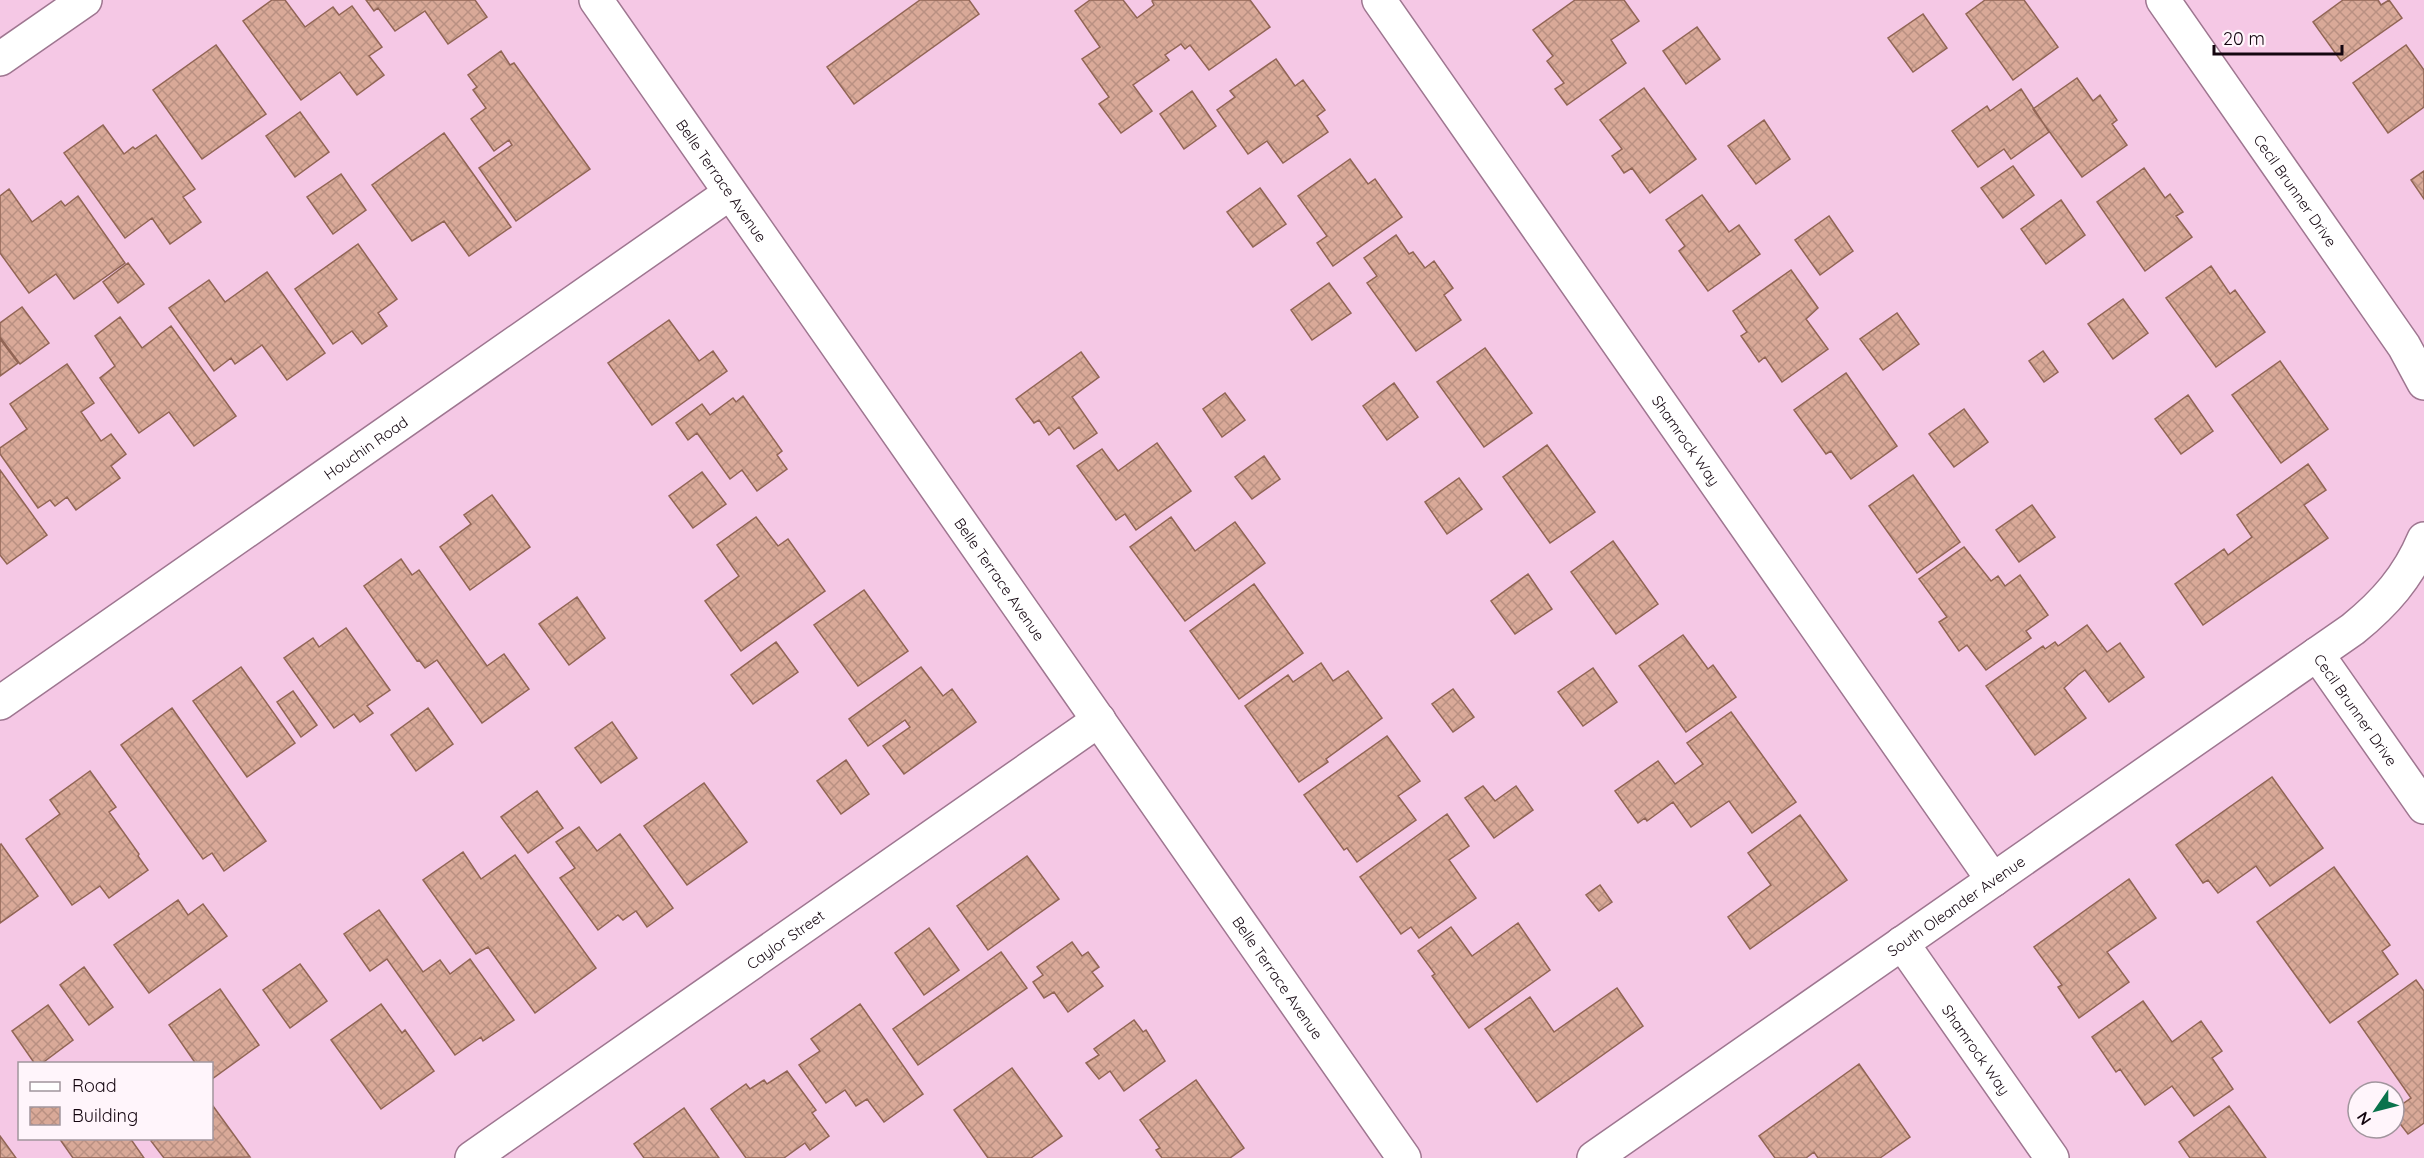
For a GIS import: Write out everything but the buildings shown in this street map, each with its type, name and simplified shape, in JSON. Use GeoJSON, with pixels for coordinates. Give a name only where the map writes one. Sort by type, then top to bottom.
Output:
{"type":"FeatureCollection","features":[{"type":"Feature","properties":{"kind":"street"},"geometry":{"type":"LineString","coordinates":[[0,60],[85,0]]}},
{"type":"Feature","properties":{"kind":"street","name":"Belle Terrace Avenue"},"geometry":{"type":"LineString","coordinates":[[596,0],[1404,1158]]}},
{"type":"Feature","properties":{"kind":"street","name":"Shamrock Way"},"geometry":{"type":"LineString","coordinates":[[1379,0],[1994,880]]}},
{"type":"Feature","properties":{"kind":"street","name":"Cecil Brunner Drive"},"geometry":{"type":"LineString","coordinates":[[2163,0],[2414,349],[2424,383]]}},
{"type":"Feature","properties":{"kind":"street","name":"Houchin Road"},"geometry":{"type":"LineString","coordinates":[[0,703],[730,193]]}},
{"type":"Feature","properties":{"kind":"street","name":"Cecil Brunner Drive"},"geometry":{"type":"LineString","coordinates":[[2424,539],[2413,564],[2380,606],[2317,654],[2424,807]]}},
{"type":"Feature","properties":{"kind":"street","name":"South Oleander Avenue"},"geometry":{"type":"LineString","coordinates":[[1594,1158],[2317,654]]}},
{"type":"Feature","properties":{"kind":"street","name":"Caylor Street"},"geometry":{"type":"LineString","coordinates":[[472,1158],[1099,720]]}},
{"type":"Feature","properties":{"kind":"street","name":"Shamrock Way"},"geometry":{"type":"LineString","coordinates":[[1902,943],[2052,1158]]}}]}
